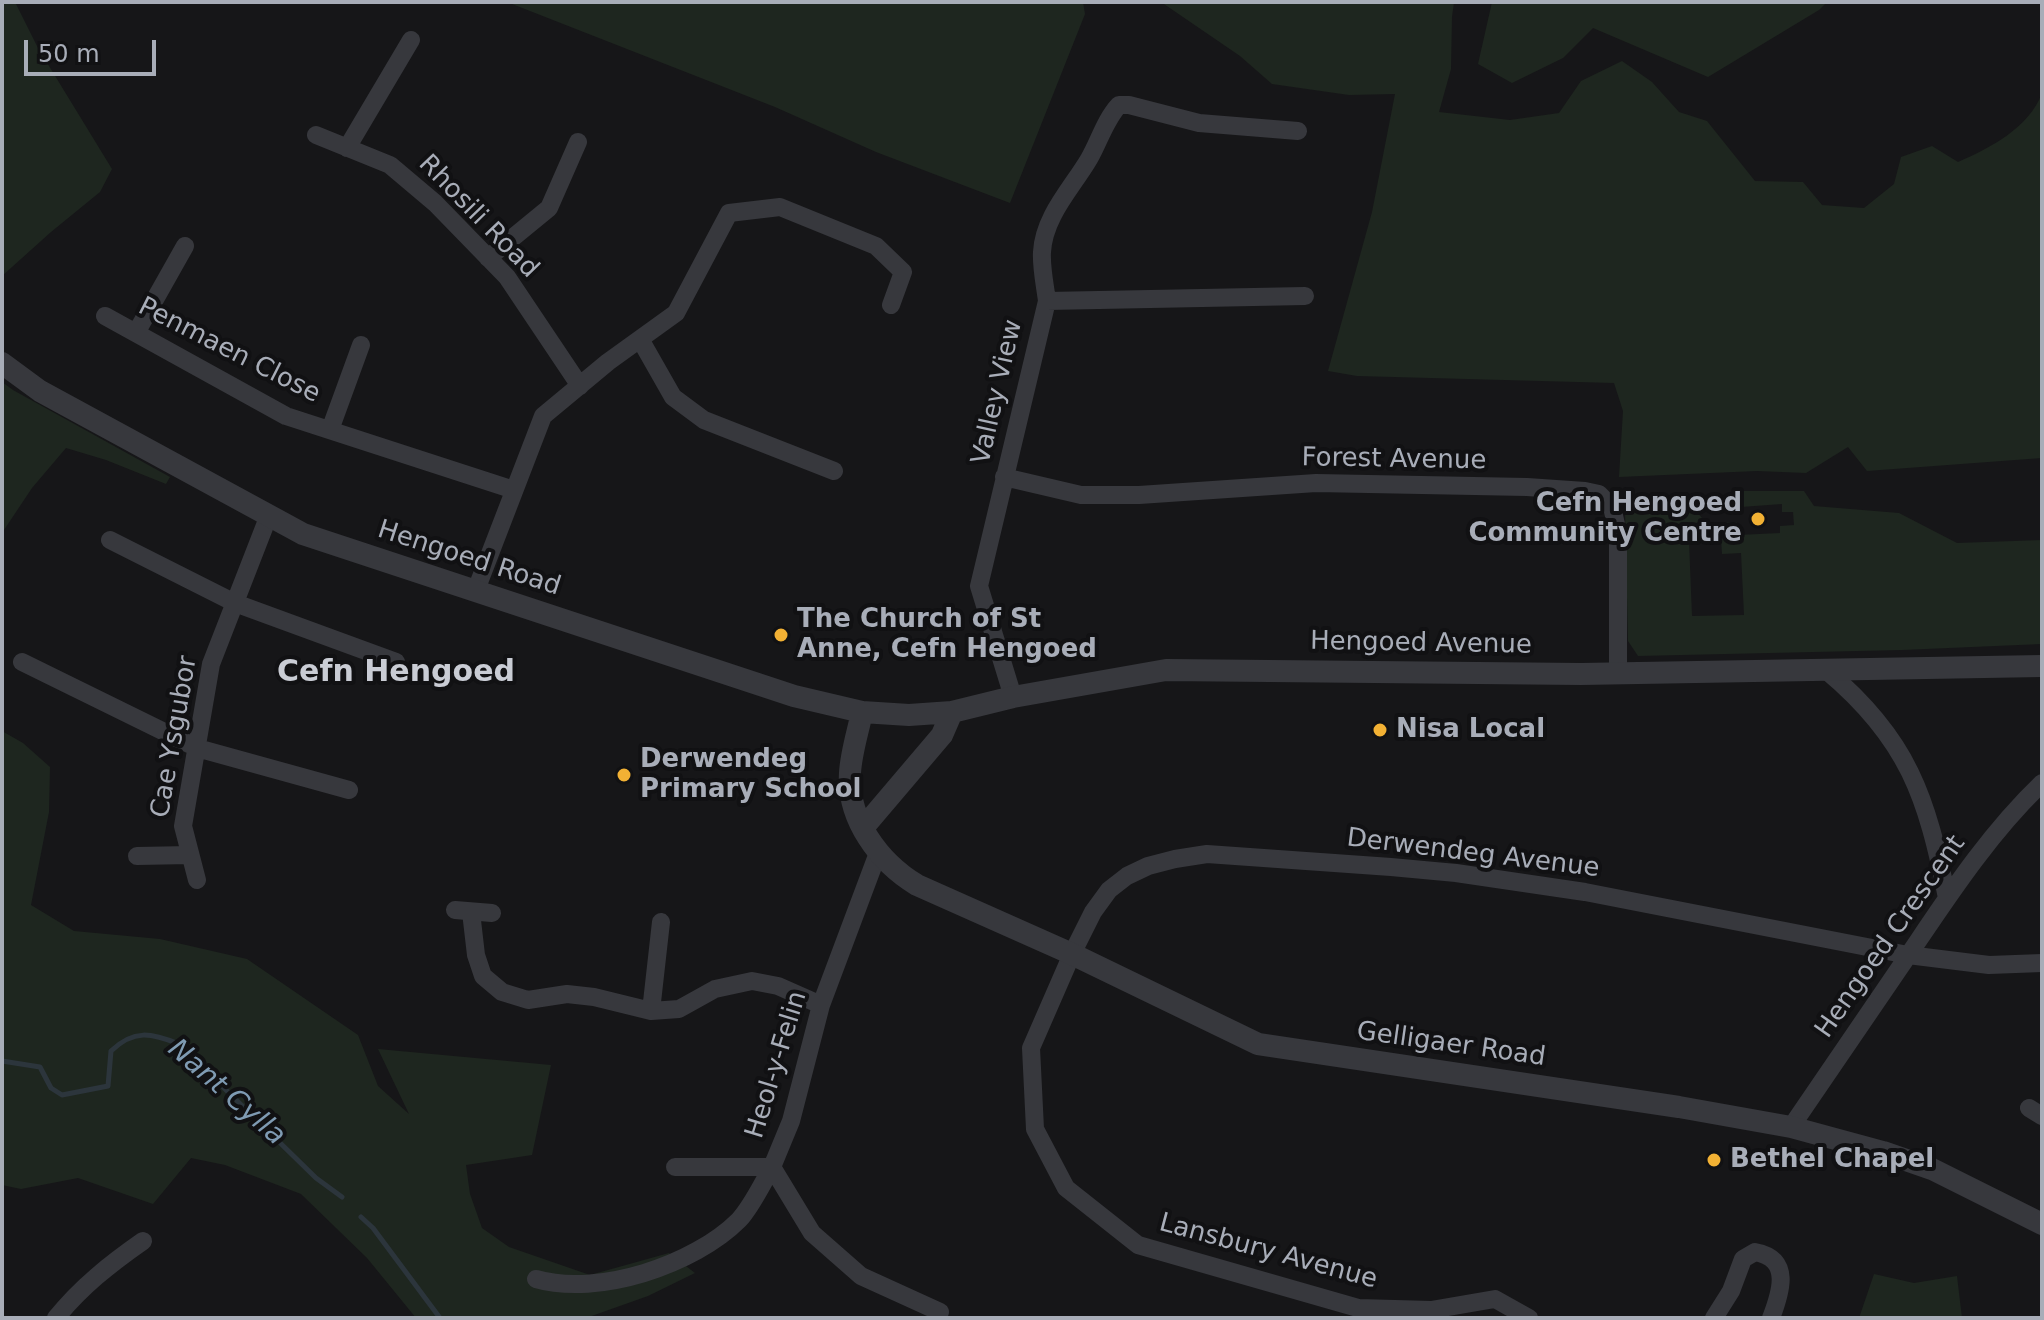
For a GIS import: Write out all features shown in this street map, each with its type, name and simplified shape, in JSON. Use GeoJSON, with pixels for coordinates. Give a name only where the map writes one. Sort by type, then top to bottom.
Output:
{"type":"FeatureCollection","features":[{"type":"Feature","properties":{"kind":"street"},"geometry":{"type":"LineString","coordinates":[[347,148],[411,40]]}},
{"type":"Feature","properties":{"kind":"street"},"geometry":{"type":"LineString","coordinates":[[1047,301],[1042,250],[1049,225],[1060,201],[1090,157],[1119,105],[1199,123],[1298,131]]}},
{"type":"Feature","properties":{"kind":"street","name":"Rhosili Road"},"geometry":{"type":"LineString","coordinates":[[316,135],[390,165],[435,203],[507,277],[580,386]]}},
{"type":"Feature","properties":{"kind":"street"},"geometry":{"type":"LineString","coordinates":[[488,258],[549,208],[578,142]]}},
{"type":"Feature","properties":{"kind":"street"},"geometry":{"type":"LineString","coordinates":[[476,590],[543,416],[676,313],[729,213],[780,207],[876,246],[903,272],[891,305]]}},
{"type":"Feature","properties":{"kind":"street"},"geometry":{"type":"LineString","coordinates":[[136,333],[185,246]]}},
{"type":"Feature","properties":{"kind":"street","name":"Valley View"},"geometry":{"type":"LineString","coordinates":[[1013,697],[979,586],[1047,301],[1305,296]]}},
{"type":"Feature","properties":{"kind":"street","name":"Penmaen Close"},"geometry":{"type":"LineString","coordinates":[[105,316],[286,416],[514,490]]}},
{"type":"Feature","properties":{"kind":"street"},"geometry":{"type":"LineString","coordinates":[[640,339],[673,397],[704,420],[834,471]]}},
{"type":"Feature","properties":{"kind":"street","name":"Penmaen Close"},"geometry":{"type":"LineString","coordinates":[[330,430],[361,345]]}},
{"type":"Feature","properties":{"kind":"street","name":"Hengoed Road"},"geometry":{"type":"LineString","coordinates":[[2,363],[40,391],[303,534],[794,696],[862,712],[909,715],[952,712]]}},
{"type":"Feature","properties":{"kind":"street","name":"Forest Avenue"},"geometry":{"type":"LineString","coordinates":[[1004,477],[1081,495],[1139,495],[1316,483],[1527,487],[1599,494],[1612,507],[1618,533],[1618,674]]}},
{"type":"Feature","properties":{"kind":"street","name":"Cae Ysgubor"},"geometry":{"type":"LineString","coordinates":[[197,880],[183,826],[211,664],[269,515]]}},
{"type":"Feature","properties":{"kind":"street"},"geometry":{"type":"LineString","coordinates":[[110,540],[235,603],[396,662]]}},
{"type":"Feature","properties":{"kind":"street"},"geometry":{"type":"LineString","coordinates":[[22,662],[197,748],[349,790]]}},
{"type":"Feature","properties":{"kind":"street","name":"Hengoed Avenue"},"geometry":{"type":"LineString","coordinates":[[952,712],[1013,697],[1166,670],[1618,674],[2042,666]]}},
{"type":"Feature","properties":{"kind":"street"},"geometry":{"type":"LineString","coordinates":[[1827,671],[1875,717],[1906,762],[1929,822],[1947,898]]}},
{"type":"Feature","properties":{"kind":"street","name":"Gelligaer Road"},"geometry":{"type":"LineString","coordinates":[[862,712],[850,774],[854,803],[863,828],[878,853],[896,872],[917,885],[1072,954],[1258,1044],[1679,1107],[1791,1127],[1932,1169],[2042,1224]]}},
{"type":"Feature","properties":{"kind":"street"},"geometry":{"type":"LineString","coordinates":[[863,828],[942,735],[952,712]]}},
{"type":"Feature","properties":{"kind":"street","name":"Hengoed Crescent"},"geometry":{"type":"LineString","coordinates":[[1791,1127],[1947,898],[1985,846],[2042,783]]}},
{"type":"Feature","properties":{"kind":"street","name":"Heol-y-Felin"},"geometry":{"type":"LineString","coordinates":[[878,853],[821,1005],[791,1121],[772,1167],[812,1233],[861,1276],[940,1312]]}},
{"type":"Feature","properties":{"kind":"street","name":"Derwendeg Avenue"},"geometry":{"type":"LineString","coordinates":[[1072,954],[1093,912],[1109,890],[1127,876],[1175,859],[1207,854],[1456,873],[1585,892],[1908,955],[1989,965],[2042,963]]}},
{"type":"Feature","properties":{"kind":"street"},"geometry":{"type":"LineString","coordinates":[[137,856],[190,855]]}},
{"type":"Feature","properties":{"kind":"street"},"geometry":{"type":"LineString","coordinates":[[492,913],[463,911],[483,976],[502,992],[528,1000],[567,994],[594,997],[651,1011],[679,1009],[715,989],[752,981],[778,986],[821,1005]]}},
{"type":"Feature","properties":{"kind":"street"},"geometry":{"type":"LineString","coordinates":[[651,1011],[661,922]]}},
{"type":"Feature","properties":{"kind":"street","name":"Lansbury Avenue"},"geometry":{"type":"LineString","coordinates":[[1072,954],[1031,1048],[1035,1129],[1066,1188],[1138,1245],[1231,1273],[1358,1308],[1431,1310],[1495,1299],[1529,1318]]}},
{"type":"Feature","properties":{"kind":"street"},"geometry":{"type":"LineString","coordinates":[[675,1167],[772,1167]]}},
{"type":"Feature","properties":{"kind":"street"},"geometry":{"type":"LineString","coordinates":[[536,1279],[556,1285],[601,1281],[643,1274],[673,1262],[704,1247],[740,1219],[772,1167]]}},
{"type":"Feature","properties":{"kind":"street"},"geometry":{"type":"LineString","coordinates":[[56,1318],[76,1294],[143,1241]]}},
{"type":"Feature","properties":{"kind":"street"},"geometry":{"type":"LineString","coordinates":[[1714,1318],[1731,1291],[1743,1259],[1755,1252],[1767,1255],[1778,1265],[1781,1274],[1771,1318]]}},
{"type":"Feature","properties":{"kind":"shaded area"},"geometry":{"type":"Polygon","coordinates":[[[2,2],[15,2],[38,48],[112,169],[100,192],[2,276],[2,2]]]}},
{"type":"Feature","properties":{"kind":"shaded area"},"geometry":{"type":"Polygon","coordinates":[[[507,2],[1083,2],[1085,14],[1010,203],[507,2]]]}},
{"type":"Feature","properties":{"kind":"shaded area"},"geometry":{"type":"Polygon","coordinates":[[[1161,2],[1454,2],[1451,69],[1439,112],[1510,120],[1559,113],[1581,81],[1622,61],[1652,82],[1679,112],[1707,121],[1755,181],[1803,182],[1822,205],[1864,208],[1894,184],[1901,157],[1932,146],[1958,162],[1983,150],[2018,127],[2028,117],[2042,93],[2042,458],[1867,471],[1848,447],[1806,473],[1757,471],[1619,477],[1623,411],[1614,383],[1357,376],[1328,371],[1372,212],[1395,94],[1349,95],[1272,84],[1240,56],[1161,2]]]}},
{"type":"Feature","properties":{"kind":"shaded area"},"geometry":{"type":"Polygon","coordinates":[[[1492,2],[1827,2],[1819,10],[1708,77],[1593,28],[1563,58],[1512,83],[1478,64],[1492,2]]]}},
{"type":"Feature","properties":{"kind":"shaded area"},"geometry":{"type":"Polygon","coordinates":[[[2,382],[170,477],[166,484],[66,448],[32,488],[2,533],[2,382]]]}},
{"type":"Feature","properties":{"kind":"shaded area"},"geometry":{"type":"Polygon","coordinates":[[[1739,491],[1804,491],[1814,506],[1899,513],[1957,543],[2042,540],[2042,644],[1638,656],[1628,641],[1625,511],[1629,500],[1648,496],[1685,498],[1702,518],[1705,540],[1689,541],[1692,616],[1744,615],[1741,553],[1722,554],[1720,523],[1737,522],[1738,535],[1780,533],[1780,526],[1794,525],[1793,512],[1782,512],[1782,504],[1741,507],[1739,491]]]}},
{"type":"Feature","properties":{"kind":"shaded area"},"geometry":{"type":"Polygon","coordinates":[[[2,731],[23,743],[50,767],[49,812],[31,905],[74,931],[160,939],[247,959],[358,1035],[378,1086],[409,1114],[378,1049],[551,1065],[532,1155],[466,1165],[470,1194],[482,1228],[509,1247],[590,1275],[669,1253],[695,1273],[648,1296],[586,1318],[416,1318],[367,1258],[301,1194],[225,1165],[191,1158],[153,1204],[78,1178],[21,1189],[2,1185],[2,731]]]}},
{"type":"Feature","properties":{"kind":"shaded area"},"geometry":{"type":"Polygon","coordinates":[[[1874,1274],[1914,1283],[1957,1276],[1962,1318],[1859,1318],[1874,1274]]]}},
{"type":"Feature","properties":{"kind":"waterway","name":"Nant Cylla"},"geometry":{"type":"LineString","coordinates":[[2,1061],[40,1067],[51,1088],[62,1095],[108,1086],[111,1051],[127,1039],[143,1035],[179,1044],[316,1178],[342,1197]]}},
{"type":"Feature","properties":{"kind":"waterway","name":"Nant Cylla"},"geometry":{"type":"LineString","coordinates":[[361,1217],[373,1228],[440,1318]]}},
{"type":"Feature","properties":{"kind":"place","name":"Cefn Hengoed Community Centre"},"geometry":{"type":"Point","coordinates":[1758,519]}},
{"type":"Feature","properties":{"kind":"place","name":"The Church of St Anne, Cefn Hengoed"},"geometry":{"type":"Point","coordinates":[781,635]}},
{"type":"Feature","properties":{"kind":"place","name":"Nisa Local"},"geometry":{"type":"Point","coordinates":[1380,730]}},
{"type":"Feature","properties":{"kind":"place","name":"Derwendeg Primary School"},"geometry":{"type":"Point","coordinates":[624,775]}},
{"type":"Feature","properties":{"kind":"place","name":"Bethel Chapel"},"geometry":{"type":"Point","coordinates":[1714,1160]}},
{"type":"Feature","properties":{"kind":"district","name":"Cefn Hengoed"},"geometry":{"type":"Point","coordinates":[396,673]}}]}
